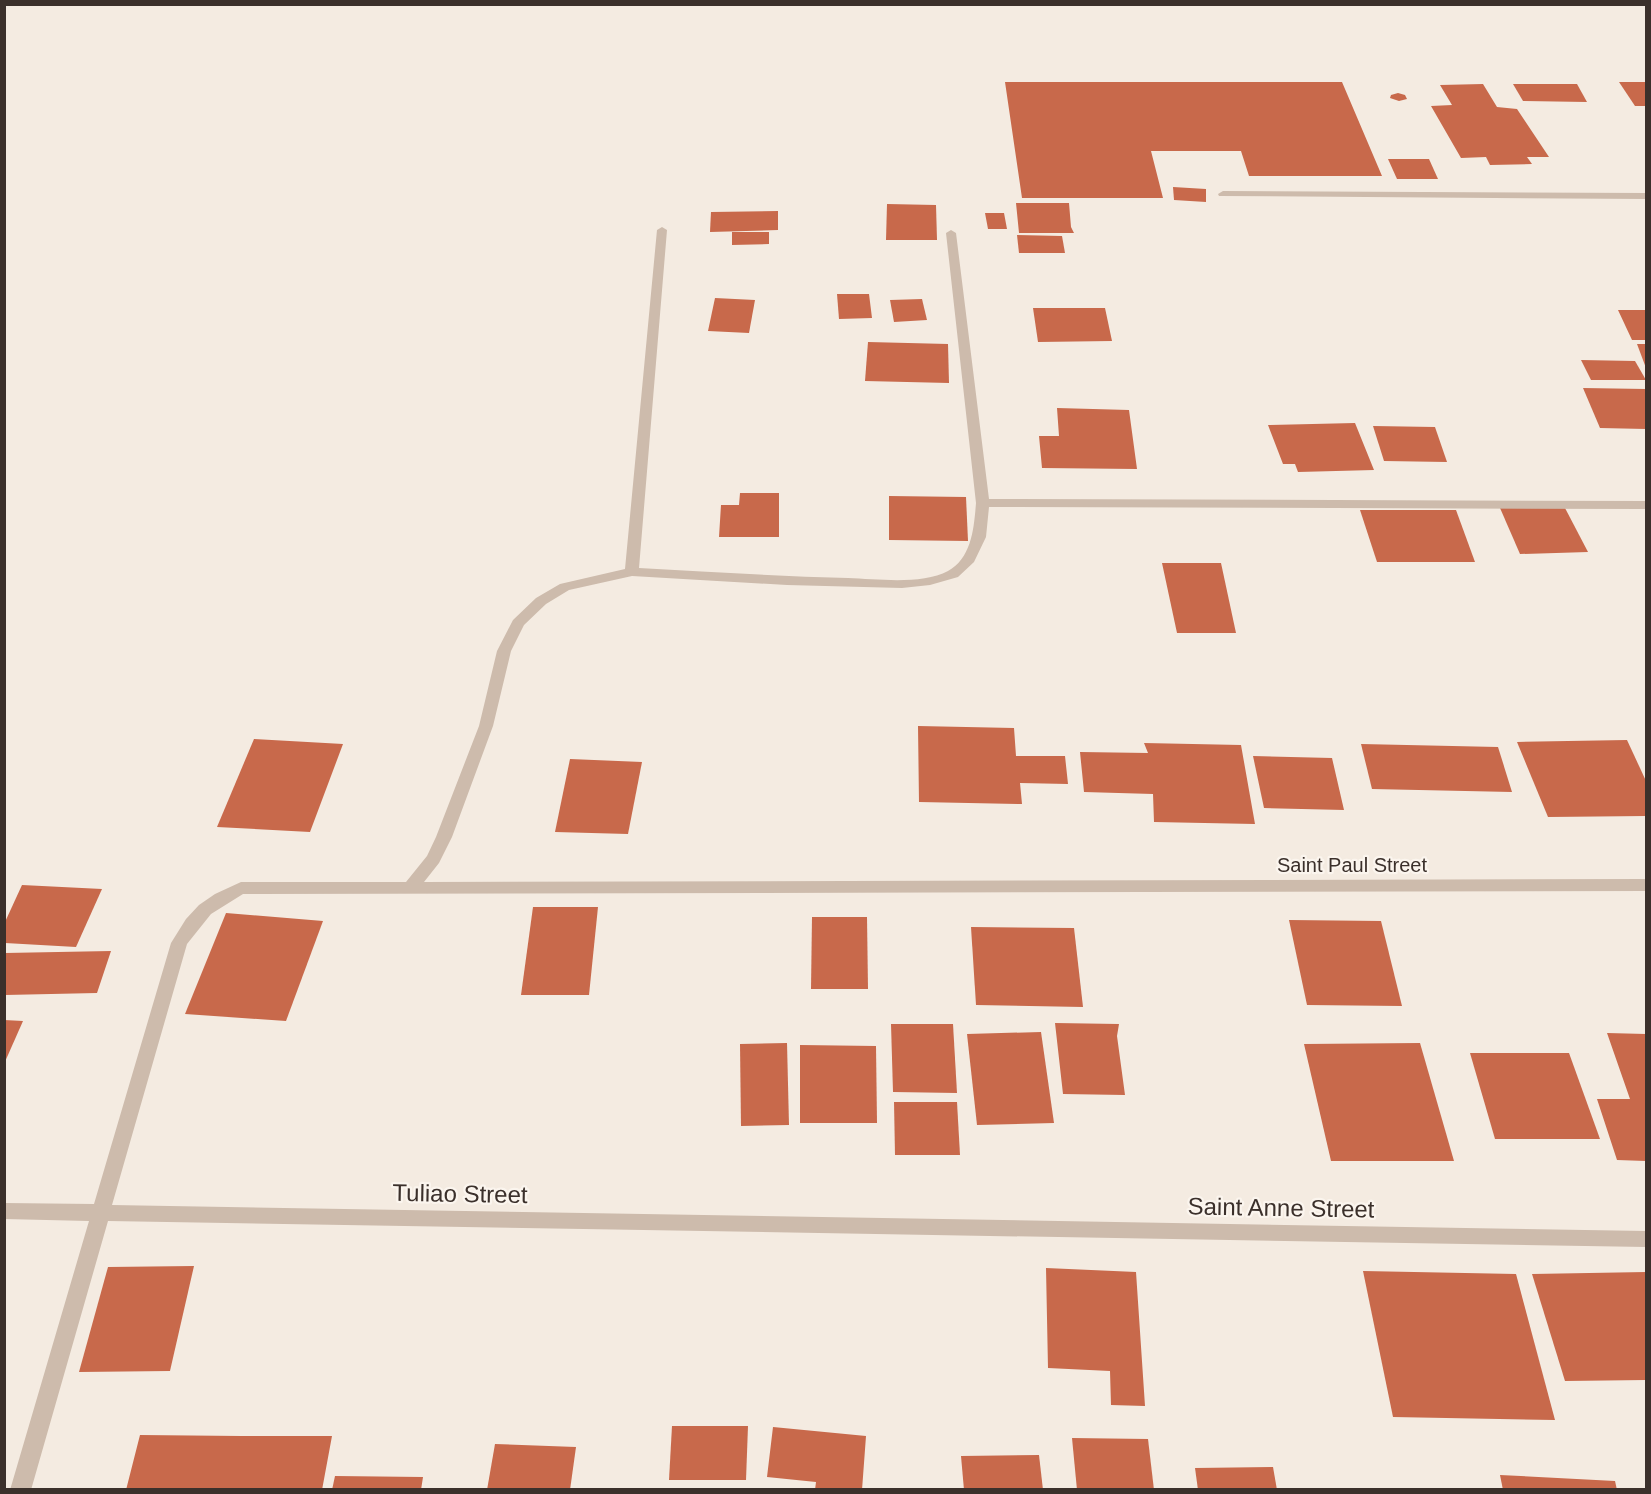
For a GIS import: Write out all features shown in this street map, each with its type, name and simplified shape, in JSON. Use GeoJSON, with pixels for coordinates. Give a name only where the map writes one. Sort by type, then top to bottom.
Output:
{"type":"FeatureCollection","features":[{"type":"Feature","properties":{"kind":"street"},"geometry":{"type":"LineString","coordinates":[[1223,194],[1647,196]]}},
{"type":"Feature","properties":{"kind":"street"},"geometry":{"type":"LineString","coordinates":[[632,572],[662,230]]}},
{"type":"Feature","properties":{"kind":"street"},"geometry":{"type":"LineString","coordinates":[[411,887],[433,859],[444,837],[486,726],[504,651],[518,623],[541,601],[565,587],[632,572],[787,581],[902,584],[930,581],[953,574],[969,559],[979,537],[983,503],[951,233]]}},
{"type":"Feature","properties":{"kind":"street"},"geometry":{"type":"LineString","coordinates":[[983,503],[1647,505]]}},
{"type":"Feature","properties":{"kind":"street","name":"Saint Paul Street"},"geometry":{"type":"LineString","coordinates":[[20,1490],[179,943],[193,919],[215,900],[241,888],[1647,885]]}},
{"type":"Feature","properties":{"kind":"street","name":"Tuliao Street"},"geometry":{"type":"LineString","coordinates":[[4,1211],[914,1228]]}},
{"type":"Feature","properties":{"kind":"street","name":"Saint Anne Street"},"geometry":{"type":"LineString","coordinates":[[914,1228],[1647,1239]]}},
{"type":"Feature","properties":{"kind":"building"},"geometry":{"type":"Polygon","coordinates":[[[1005,82],[1342,82],[1382,176],[1249,176],[1241,151],[1151,151],[1163,198],[1022,198],[1005,82]]]}},
{"type":"Feature","properties":{"kind":"building"},"geometry":{"type":"Polygon","coordinates":[[[1619,82],[1646,82],[1646,106],[1635,106],[1619,82]]]}},
{"type":"Feature","properties":{"kind":"building"},"geometry":{"type":"Polygon","coordinates":[[[1483,84],[1497,107],[1517,109],[1549,157],[1527,157],[1532,164],[1490,165],[1486,157],[1461,158],[1431,106],[1452,105],[1440,85],[1483,84]]]}},
{"type":"Feature","properties":{"kind":"building"},"geometry":{"type":"Polygon","coordinates":[[[1513,84],[1577,84],[1587,102],[1523,101],[1513,84]]]}},
{"type":"Feature","properties":{"kind":"building"},"geometry":{"type":"Polygon","coordinates":[[[1398,93],[1405,95],[1407,99],[1399,101],[1390,98],[1391,95],[1398,93]]]}},
{"type":"Feature","properties":{"kind":"building"},"geometry":{"type":"Polygon","coordinates":[[[1388,159],[1429,159],[1438,179],[1397,179],[1388,159]]]}},
{"type":"Feature","properties":{"kind":"building"},"geometry":{"type":"Polygon","coordinates":[[[1173,187],[1206,189],[1206,202],[1174,200],[1173,187]]]}},
{"type":"Feature","properties":{"kind":"building"},"geometry":{"type":"Polygon","coordinates":[[[1016,203],[1069,203],[1071,227],[1074,233],[1019,233],[1016,203]]]}},
{"type":"Feature","properties":{"kind":"building"},"geometry":{"type":"Polygon","coordinates":[[[887,204],[936,205],[937,240],[886,240],[887,204]]]}},
{"type":"Feature","properties":{"kind":"building"},"geometry":{"type":"Polygon","coordinates":[[[778,211],[778,230],[710,232],[711,212],[778,211]]]}},
{"type":"Feature","properties":{"kind":"building"},"geometry":{"type":"Polygon","coordinates":[[[985,213],[1004,213],[1007,229],[988,229],[985,213]]]}},
{"type":"Feature","properties":{"kind":"building"},"geometry":{"type":"Polygon","coordinates":[[[732,232],[769,232],[769,244],[732,245],[732,232]]]}},
{"type":"Feature","properties":{"kind":"building"},"geometry":{"type":"Polygon","coordinates":[[[1017,235],[1062,236],[1065,253],[1019,253],[1017,235]]]}},
{"type":"Feature","properties":{"kind":"building"},"geometry":{"type":"Polygon","coordinates":[[[837,294],[869,294],[872,318],[839,319],[837,294]]]}},
{"type":"Feature","properties":{"kind":"building"},"geometry":{"type":"Polygon","coordinates":[[[715,298],[755,300],[749,333],[708,331],[715,298]]]}},
{"type":"Feature","properties":{"kind":"building"},"geometry":{"type":"Polygon","coordinates":[[[922,299],[927,320],[894,322],[890,300],[922,299]]]}},
{"type":"Feature","properties":{"kind":"building"},"geometry":{"type":"Polygon","coordinates":[[[1033,308],[1105,308],[1112,341],[1038,342],[1033,308]]]}},
{"type":"Feature","properties":{"kind":"building"},"geometry":{"type":"Polygon","coordinates":[[[1618,310],[1646,310],[1646,340],[1632,340],[1618,310]]]}},
{"type":"Feature","properties":{"kind":"building"},"geometry":{"type":"Polygon","coordinates":[[[868,342],[948,344],[949,383],[865,381],[868,342]]]}},
{"type":"Feature","properties":{"kind":"building"},"geometry":{"type":"Polygon","coordinates":[[[1637,344],[1646,344],[1646,368],[1637,344]]]}},
{"type":"Feature","properties":{"kind":"building"},"geometry":{"type":"Polygon","coordinates":[[[1581,360],[1635,361],[1646,380],[1591,380],[1581,360]]]}},
{"type":"Feature","properties":{"kind":"building"},"geometry":{"type":"Polygon","coordinates":[[[1583,388],[1646,389],[1646,429],[1600,428],[1583,388]]]}},
{"type":"Feature","properties":{"kind":"building"},"geometry":{"type":"Polygon","coordinates":[[[1057,408],[1129,410],[1137,469],[1042,468],[1039,436],[1059,436],[1057,408]]]}},
{"type":"Feature","properties":{"kind":"building"},"geometry":{"type":"Polygon","coordinates":[[[1355,423],[1374,470],[1298,472],[1295,464],[1283,464],[1268,425],[1355,423]]]}},
{"type":"Feature","properties":{"kind":"building"},"geometry":{"type":"Polygon","coordinates":[[[1373,426],[1435,427],[1447,462],[1384,461],[1373,426]]]}},
{"type":"Feature","properties":{"kind":"building"},"geometry":{"type":"Polygon","coordinates":[[[740,493],[779,493],[779,537],[719,537],[721,505],[739,505],[740,493]]]}},
{"type":"Feature","properties":{"kind":"building"},"geometry":{"type":"Polygon","coordinates":[[[889,496],[966,497],[968,541],[889,540],[889,496]]]}},
{"type":"Feature","properties":{"kind":"building"},"geometry":{"type":"Polygon","coordinates":[[[1500,508],[1565,508],[1588,552],[1520,554],[1500,508]]]}},
{"type":"Feature","properties":{"kind":"building"},"geometry":{"type":"Polygon","coordinates":[[[1360,510],[1456,510],[1475,562],[1377,562],[1360,510]]]}},
{"type":"Feature","properties":{"kind":"building"},"geometry":{"type":"Polygon","coordinates":[[[1162,563],[1221,563],[1236,633],[1177,633],[1162,563]]]}},
{"type":"Feature","properties":{"kind":"building"},"geometry":{"type":"Polygon","coordinates":[[[918,726],[1014,728],[1016,756],[1065,756],[1068,784],[1020,783],[1022,804],[919,802],[918,726]]]}},
{"type":"Feature","properties":{"kind":"building"},"geometry":{"type":"Polygon","coordinates":[[[254,739],[343,744],[310,832],[217,827],[254,739]]]}},
{"type":"Feature","properties":{"kind":"building"},"geometry":{"type":"Polygon","coordinates":[[[1627,740],[1646,781],[1646,816],[1548,817],[1517,742],[1627,740]]]}},
{"type":"Feature","properties":{"kind":"building"},"geometry":{"type":"Polygon","coordinates":[[[1144,743],[1241,745],[1255,824],[1154,822],[1153,794],[1084,792],[1080,752],[1148,753],[1144,743]]]}},
{"type":"Feature","properties":{"kind":"building"},"geometry":{"type":"Polygon","coordinates":[[[1361,744],[1498,747],[1512,792],[1372,789],[1361,744]]]}},
{"type":"Feature","properties":{"kind":"building"},"geometry":{"type":"Polygon","coordinates":[[[1253,756],[1332,758],[1344,810],[1264,808],[1253,756]]]}},
{"type":"Feature","properties":{"kind":"building"},"geometry":{"type":"Polygon","coordinates":[[[570,759],[642,762],[628,834],[555,832],[570,759]]]}},
{"type":"Feature","properties":{"kind":"building"},"geometry":{"type":"Polygon","coordinates":[[[22,885],[102,889],[76,947],[5,943],[5,922],[22,885]]]}},
{"type":"Feature","properties":{"kind":"building"},"geometry":{"type":"Polygon","coordinates":[[[533,907],[598,907],[589,995],[521,995],[533,907]]]}},
{"type":"Feature","properties":{"kind":"building"},"geometry":{"type":"Polygon","coordinates":[[[226,913],[323,921],[286,1021],[185,1014],[226,913]]]}},
{"type":"Feature","properties":{"kind":"building"},"geometry":{"type":"Polygon","coordinates":[[[812,917],[867,917],[868,989],[811,989],[812,917]]]}},
{"type":"Feature","properties":{"kind":"building"},"geometry":{"type":"Polygon","coordinates":[[[1289,920],[1381,921],[1402,1006],[1307,1005],[1289,920]]]}},
{"type":"Feature","properties":{"kind":"building"},"geometry":{"type":"Polygon","coordinates":[[[971,927],[1074,928],[1083,1007],[976,1005],[971,927]]]}},
{"type":"Feature","properties":{"kind":"building"},"geometry":{"type":"Polygon","coordinates":[[[111,951],[97,993],[5,995],[5,953],[111,951]]]}},
{"type":"Feature","properties":{"kind":"building"},"geometry":{"type":"Polygon","coordinates":[[[4,1020],[23,1021],[4,1064],[4,1020]]]}},
{"type":"Feature","properties":{"kind":"building"},"geometry":{"type":"Polygon","coordinates":[[[1055,1023],[1119,1024],[1117,1036],[1125,1095],[1063,1094],[1055,1023]]]}},
{"type":"Feature","properties":{"kind":"building"},"geometry":{"type":"Polygon","coordinates":[[[891,1024],[953,1024],[957,1093],[893,1092],[891,1024]]]}},
{"type":"Feature","properties":{"kind":"building"},"geometry":{"type":"Polygon","coordinates":[[[1041,1032],[1054,1123],[977,1125],[967,1034],[1041,1032]]]}},
{"type":"Feature","properties":{"kind":"building"},"geometry":{"type":"Polygon","coordinates":[[[1607,1033],[1646,1034],[1646,1161],[1617,1160],[1597,1099],[1630,1099],[1607,1033]]]}},
{"type":"Feature","properties":{"kind":"building"},"geometry":{"type":"Polygon","coordinates":[[[787,1043],[789,1125],[741,1126],[740,1044],[787,1043]]]}},
{"type":"Feature","properties":{"kind":"building"},"geometry":{"type":"Polygon","coordinates":[[[1420,1043],[1454,1161],[1331,1161],[1304,1044],[1420,1043]]]}},
{"type":"Feature","properties":{"kind":"building"},"geometry":{"type":"Polygon","coordinates":[[[800,1045],[876,1046],[877,1123],[800,1123],[800,1045]]]}},
{"type":"Feature","properties":{"kind":"building"},"geometry":{"type":"Polygon","coordinates":[[[1470,1053],[1569,1053],[1600,1139],[1495,1139],[1470,1053]]]}},
{"type":"Feature","properties":{"kind":"building"},"geometry":{"type":"Polygon","coordinates":[[[894,1102],[957,1102],[960,1155],[895,1155],[894,1102]]]}},
{"type":"Feature","properties":{"kind":"building"},"geometry":{"type":"Polygon","coordinates":[[[194,1266],[170,1371],[79,1372],[108,1267],[194,1266]]]}},
{"type":"Feature","properties":{"kind":"building"},"geometry":{"type":"Polygon","coordinates":[[[1046,1268],[1136,1272],[1145,1406],[1111,1405],[1110,1371],[1048,1368],[1046,1268]]]}},
{"type":"Feature","properties":{"kind":"building"},"geometry":{"type":"Polygon","coordinates":[[[1363,1271],[1516,1274],[1555,1420],[1393,1417],[1363,1271]]]}},
{"type":"Feature","properties":{"kind":"building"},"geometry":{"type":"Polygon","coordinates":[[[1646,1272],[1646,1380],[1565,1381],[1532,1274],[1646,1272]]]}},
{"type":"Feature","properties":{"kind":"building"},"geometry":{"type":"Polygon","coordinates":[[[672,1426],[748,1426],[746,1480],[669,1480],[672,1426]]]}},
{"type":"Feature","properties":{"kind":"building"},"geometry":{"type":"Polygon","coordinates":[[[773,1427],[866,1436],[862,1490],[815,1490],[816,1482],[767,1477],[773,1427]]]}},
{"type":"Feature","properties":{"kind":"building"},"geometry":{"type":"Polygon","coordinates":[[[140,1435],[332,1436],[322,1490],[126,1490],[140,1435]]]}},
{"type":"Feature","properties":{"kind":"building"},"geometry":{"type":"Polygon","coordinates":[[[1072,1438],[1148,1439],[1154,1490],[1077,1490],[1072,1438]]]}},
{"type":"Feature","properties":{"kind":"building"},"geometry":{"type":"Polygon","coordinates":[[[495,1444],[576,1447],[570,1490],[487,1490],[495,1444]]]}},
{"type":"Feature","properties":{"kind":"building"},"geometry":{"type":"Polygon","coordinates":[[[1039,1455],[1043,1490],[964,1490],[961,1456],[1039,1455]]]}},
{"type":"Feature","properties":{"kind":"building"},"geometry":{"type":"Polygon","coordinates":[[[1273,1467],[1277,1490],[1198,1490],[1195,1468],[1273,1467]]]}},
{"type":"Feature","properties":{"kind":"building"},"geometry":{"type":"Polygon","coordinates":[[[1500,1475],[1615,1481],[1617,1490],[1503,1490],[1500,1475]]]}},
{"type":"Feature","properties":{"kind":"building"},"geometry":{"type":"Polygon","coordinates":[[[335,1476],[423,1477],[421,1490],[332,1490],[335,1476]]]}}]}
